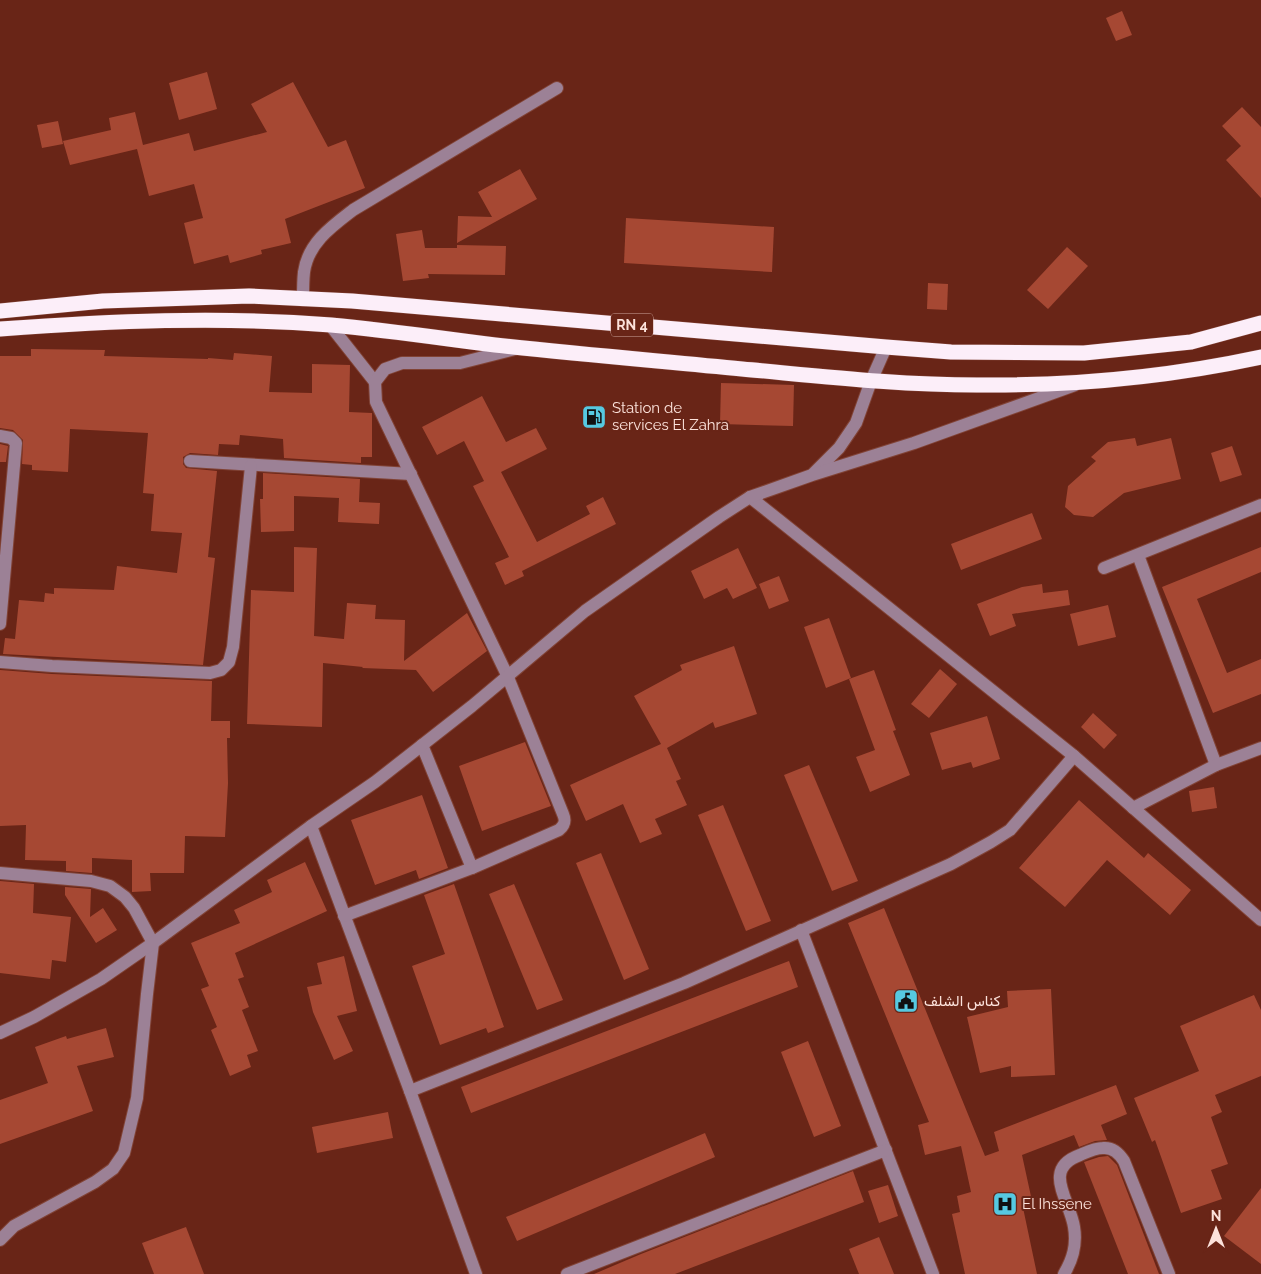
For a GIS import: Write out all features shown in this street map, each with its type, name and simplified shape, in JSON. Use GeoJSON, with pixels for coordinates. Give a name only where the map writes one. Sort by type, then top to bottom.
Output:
{"type":"FeatureCollection","features":[{"type":"Feature","properties":{"kind":"highway","name":"RN 4"},"geometry":{"type":"LineString","coordinates":[[0,311],[103,301],[249,296],[352,301],[951,352],[1084,353],[1191,342],[1261,323]]}},
{"type":"Feature","properties":{"kind":"highway","name":"RN 4"},"geometry":{"type":"LineString","coordinates":[[0,329],[98,322],[208,319],[330,325],[520,348],[871,381],[977,386],[1082,383],[1192,370],[1261,356]]}},
{"type":"Feature","properties":{"kind":"street"},"geometry":{"type":"LineString","coordinates":[[303,300],[304,271],[310,252],[323,233],[353,210],[557,88]]}},
{"type":"Feature","properties":{"kind":"street"},"geometry":{"type":"LineString","coordinates":[[330,325],[375,382],[376,402],[507,675],[565,820],[564,826],[559,830],[472,868],[344,916]]}},
{"type":"Feature","properties":{"kind":"street"},"geometry":{"type":"LineString","coordinates":[[812,475],[850,434],[886,347]]}},
{"type":"Feature","properties":{"kind":"street"},"geometry":{"type":"LineString","coordinates":[[375,382],[385,369],[402,363],[460,363],[520,348]]}},
{"type":"Feature","properties":{"kind":"street"},"geometry":{"type":"LineString","coordinates":[[0,1033],[101,979],[153,943],[311,826],[376,782],[472,706],[585,612],[750,497],[812,475],[914,443],[1082,383]]}},
{"type":"Feature","properties":{"kind":"street"},"geometry":{"type":"LineString","coordinates":[[0,436],[11,438],[16,443],[0,624]]}},
{"type":"Feature","properties":{"kind":"street"},"geometry":{"type":"LineString","coordinates":[[190,461],[410,474]]}},
{"type":"Feature","properties":{"kind":"street"},"geometry":{"type":"LineString","coordinates":[[0,662],[176,672],[222,670],[229,662],[233,647],[251,466]]}},
{"type":"Feature","properties":{"kind":"street"},"geometry":{"type":"LineString","coordinates":[[750,497],[1074,756],[1261,920]]}},
{"type":"Feature","properties":{"kind":"street"},"geometry":{"type":"LineString","coordinates":[[1104,568],[1261,506]]}},
{"type":"Feature","properties":{"kind":"street"},"geometry":{"type":"LineString","coordinates":[[1138,555],[1216,765]]}},
{"type":"Feature","properties":{"kind":"street"},"geometry":{"type":"LineString","coordinates":[[422,746],[472,868]]}},
{"type":"Feature","properties":{"kind":"street"},"geometry":{"type":"LineString","coordinates":[[1133,808],[1216,765],[1261,748]]}},
{"type":"Feature","properties":{"kind":"street"},"geometry":{"type":"LineString","coordinates":[[410,1091],[684,983],[907,885],[991,842],[1010,830],[1074,756]]}},
{"type":"Feature","properties":{"kind":"street"},"geometry":{"type":"LineString","coordinates":[[311,826],[476,1274]]}},
{"type":"Feature","properties":{"kind":"street"},"geometry":{"type":"LineString","coordinates":[[0,873],[91,881],[110,886],[125,897],[134,908],[153,943],[146,994],[137,1098],[124,1153],[112,1169],[95,1182],[14,1226],[0,1240]]}},
{"type":"Feature","properties":{"kind":"street"},"geometry":{"type":"LineString","coordinates":[[801,930],[933,1274]]}},
{"type":"Feature","properties":{"kind":"street"},"geometry":{"type":"LineString","coordinates":[[1064,1274],[1072,1260],[1076,1244],[1074,1226],[1060,1185],[1062,1169],[1066,1162],[1073,1157],[1103,1148],[1112,1149],[1119,1154],[1124,1162],[1169,1274]]}},
{"type":"Feature","properties":{"kind":"street"},"geometry":{"type":"LineString","coordinates":[[567,1274],[886,1150]]}},
{"type":"Feature","properties":{"kind":"building"},"geometry":{"type":"Polygon","coordinates":[[[1122,11],[1132,35],[1116,41],[1106,18],[1122,11]]]}},
{"type":"Feature","properties":{"kind":"building"},"geometry":{"type":"Polygon","coordinates":[[[207,72],[217,109],[179,120],[169,83],[207,72]]]}},
{"type":"Feature","properties":{"kind":"building"},"geometry":{"type":"Polygon","coordinates":[[[293,82],[328,147],[346,140],[365,188],[285,219],[291,243],[261,250],[262,254],[230,263],[228,255],[194,264],[184,223],[203,218],[194,184],[149,196],[137,149],[70,165],[63,141],[111,130],[109,118],[135,112],[143,145],[189,133],[194,151],[267,132],[251,104],[293,82]]]}},
{"type":"Feature","properties":{"kind":"building"},"geometry":{"type":"Polygon","coordinates":[[[1242,107],[1261,127],[1261,198],[1226,160],[1241,146],[1222,126],[1242,107]]]}},
{"type":"Feature","properties":{"kind":"building"},"geometry":{"type":"Polygon","coordinates":[[[58,121],[63,144],[42,148],[37,125],[58,121]]]}},
{"type":"Feature","properties":{"kind":"building"},"geometry":{"type":"Polygon","coordinates":[[[520,169],[537,199],[457,243],[458,216],[492,217],[478,192],[520,169]]]}},
{"type":"Feature","properties":{"kind":"building"},"geometry":{"type":"Polygon","coordinates":[[[626,218],[774,227],[772,272],[624,263],[626,218]]]}},
{"type":"Feature","properties":{"kind":"building"},"geometry":{"type":"Polygon","coordinates":[[[422,230],[425,248],[457,248],[457,245],[506,246],[505,275],[428,274],[429,278],[403,281],[396,234],[422,230]]]}},
{"type":"Feature","properties":{"kind":"building"},"geometry":{"type":"Polygon","coordinates":[[[1067,247],[1088,266],[1048,309],[1027,290],[1067,247]]]}},
{"type":"Feature","properties":{"kind":"building"},"geometry":{"type":"Polygon","coordinates":[[[928,283],[948,284],[947,310],[927,309],[928,283]]]}},
{"type":"Feature","properties":{"kind":"building"},"geometry":{"type":"Polygon","coordinates":[[[31,349],[105,350],[104,356],[233,360],[234,353],[272,356],[269,392],[312,393],[312,364],[350,365],[349,412],[372,413],[372,457],[361,457],[361,463],[284,458],[283,439],[240,435],[239,445],[219,444],[218,455],[190,453],[183,457],[183,464],[186,468],[217,471],[208,557],[215,558],[203,665],[3,654],[5,638],[15,639],[19,600],[44,602],[45,593],[54,594],[54,588],[114,590],[117,566],[177,573],[182,533],[151,531],[154,494],[143,493],[148,433],[70,429],[68,472],[32,470],[32,465],[22,464],[23,440],[13,430],[0,428],[0,356],[31,356],[31,349]]]}},
{"type":"Feature","properties":{"kind":"building"},"geometry":{"type":"Polygon","coordinates":[[[721,383],[794,385],[793,426],[720,424],[721,383]]]}},
{"type":"Feature","properties":{"kind":"building"},"geometry":{"type":"Polygon","coordinates":[[[482,396],[506,442],[536,428],[547,449],[501,472],[537,542],[590,514],[586,506],[603,497],[616,524],[522,571],[524,576],[505,585],[495,563],[509,557],[473,486],[484,481],[464,441],[437,455],[422,427],[482,396]]]}},
{"type":"Feature","properties":{"kind":"building"},"geometry":{"type":"Polygon","coordinates":[[[1135,438],[1137,446],[1171,438],[1181,479],[1124,493],[1093,517],[1074,515],[1065,507],[1068,486],[1096,461],[1091,457],[1108,442],[1135,438]]]}},
{"type":"Feature","properties":{"kind":"building"},"geometry":{"type":"Polygon","coordinates":[[[0,444],[8,446],[6,462],[0,462],[0,444]]]}},
{"type":"Feature","properties":{"kind":"building"},"geometry":{"type":"Polygon","coordinates":[[[1232,446],[1242,475],[1220,482],[1211,453],[1232,446]]]}},
{"type":"Feature","properties":{"kind":"building"},"geometry":{"type":"Polygon","coordinates":[[[263,473],[360,479],[359,502],[380,503],[379,524],[338,522],[339,498],[294,496],[294,531],[261,532],[260,499],[263,499],[263,473]]]}},
{"type":"Feature","properties":{"kind":"building"},"geometry":{"type":"Polygon","coordinates":[[[1032,513],[1042,539],[961,570],[951,544],[1032,513]]]}},
{"type":"Feature","properties":{"kind":"building"},"geometry":{"type":"Polygon","coordinates":[[[294,547],[317,548],[314,636],[344,639],[347,603],[376,605],[375,619],[405,620],[404,661],[467,613],[487,651],[433,692],[416,670],[362,668],[323,663],[322,727],[247,724],[251,590],[294,592],[294,547]]]}},
{"type":"Feature","properties":{"kind":"building"},"geometry":{"type":"Polygon","coordinates":[[[1261,547],[1261,572],[1197,599],[1227,673],[1261,659],[1261,694],[1213,713],[1162,587],[1261,547]]]}},
{"type":"Feature","properties":{"kind":"building"},"geometry":{"type":"Polygon","coordinates":[[[738,548],[757,588],[733,599],[727,588],[704,599],[691,571],[738,548]]]}},
{"type":"Feature","properties":{"kind":"building"},"geometry":{"type":"Polygon","coordinates":[[[779,576],[789,601],[769,609],[759,584],[779,576]]]}},
{"type":"Feature","properties":{"kind":"building"},"geometry":{"type":"Polygon","coordinates":[[[1042,584],[1043,593],[1068,590],[1070,605],[1012,614],[1016,626],[990,636],[977,604],[1022,587],[1042,584]]]}},
{"type":"Feature","properties":{"kind":"building"},"geometry":{"type":"Polygon","coordinates":[[[1108,605],[1116,637],[1078,646],[1070,614],[1108,605]]]}},
{"type":"Feature","properties":{"kind":"building"},"geometry":{"type":"Polygon","coordinates":[[[829,618],[851,678],[826,688],[804,627],[829,618]]]}},
{"type":"Feature","properties":{"kind":"building"},"geometry":{"type":"Polygon","coordinates":[[[734,646],[757,714],[715,728],[713,722],[667,748],[681,779],[676,781],[687,805],[655,819],[662,834],[640,843],[623,804],[586,821],[570,785],[661,744],[634,696],[682,670],[680,665],[734,646]]]}},
{"type":"Feature","properties":{"kind":"building"},"geometry":{"type":"Polygon","coordinates":[[[940,669],[957,684],[929,718],[911,704],[940,669]]]}},
{"type":"Feature","properties":{"kind":"building"},"geometry":{"type":"Polygon","coordinates":[[[0,670],[212,681],[211,721],[230,721],[230,738],[227,738],[228,783],[225,837],[185,836],[184,873],[150,873],[151,891],[132,892],[132,860],[92,858],[92,873],[66,871],[66,861],[25,860],[26,825],[0,826],[0,670]]]}},
{"type":"Feature","properties":{"kind":"building"},"geometry":{"type":"Polygon","coordinates":[[[874,670],[896,730],[893,731],[910,775],[870,792],[856,757],[875,750],[849,679],[874,670]]]}},
{"type":"Feature","properties":{"kind":"building"},"geometry":{"type":"Polygon","coordinates":[[[1093,713],[1117,735],[1104,749],[1081,727],[1093,713]]]}},
{"type":"Feature","properties":{"kind":"building"},"geometry":{"type":"Polygon","coordinates":[[[987,716],[1000,759],[973,768],[971,762],[942,770],[930,733],[987,716]]]}},
{"type":"Feature","properties":{"kind":"building"},"geometry":{"type":"Polygon","coordinates":[[[525,742],[551,806],[482,831],[459,766],[525,742]]]}},
{"type":"Feature","properties":{"kind":"building"},"geometry":{"type":"Polygon","coordinates":[[[809,765],[858,881],[832,891],[784,775],[809,765]]]}},
{"type":"Feature","properties":{"kind":"building"},"geometry":{"type":"Polygon","coordinates":[[[1214,787],[1217,808],[1192,812],[1189,791],[1214,787]]]}},
{"type":"Feature","properties":{"kind":"building"},"geometry":{"type":"Polygon","coordinates":[[[422,795],[448,868],[419,879],[416,870],[375,885],[351,820],[422,795]]]}},
{"type":"Feature","properties":{"kind":"building"},"geometry":{"type":"Polygon","coordinates":[[[1079,800],[1144,858],[1148,853],[1191,890],[1170,915],[1107,860],[1065,907],[1019,868],[1079,800]]]}},
{"type":"Feature","properties":{"kind":"building"},"geometry":{"type":"Polygon","coordinates":[[[723,805],[771,921],[746,931],[698,815],[723,805]]]}},
{"type":"Feature","properties":{"kind":"building"},"geometry":{"type":"Polygon","coordinates":[[[601,853],[649,969],[624,980],[576,863],[601,853]]]}},
{"type":"Feature","properties":{"kind":"building"},"geometry":{"type":"Polygon","coordinates":[[[305,862],[327,911],[235,953],[244,977],[238,979],[249,1007],[242,1010],[258,1051],[247,1055],[251,1067],[230,1076],[211,1030],[217,1027],[201,989],[209,986],[191,943],[240,923],[234,910],[272,892],[267,880],[305,862]]]}},
{"type":"Feature","properties":{"kind":"building"},"geometry":{"type":"Polygon","coordinates":[[[0,881],[34,884],[33,913],[71,917],[66,962],[52,960],[50,979],[0,973],[0,881]]]}},
{"type":"Feature","properties":{"kind":"building"},"geometry":{"type":"Polygon","coordinates":[[[454,884],[504,1027],[488,1033],[486,1028],[440,1045],[412,966],[445,954],[424,895],[454,884]]]}},
{"type":"Feature","properties":{"kind":"building"},"geometry":{"type":"Polygon","coordinates":[[[514,884],[563,1000],[537,1010],[489,894],[514,884]]]}},
{"type":"Feature","properties":{"kind":"building"},"geometry":{"type":"Polygon","coordinates":[[[65,887],[91,889],[90,917],[103,908],[117,930],[96,943],[65,895],[65,887]]]}},
{"type":"Feature","properties":{"kind":"building"},"geometry":{"type":"Polygon","coordinates":[[[884,908],[985,1156],[999,1151],[994,1132],[1116,1085],[1127,1114],[1101,1125],[1107,1140],[1095,1141],[1079,1147],[1074,1135],[1022,1155],[1032,1201],[1022,1203],[1037,1274],[965,1274],[952,1214],[960,1212],[957,1196],[971,1192],[961,1146],[925,1155],[918,1125],[929,1122],[848,923],[884,908]]]}},
{"type":"Feature","properties":{"kind":"building"},"geometry":{"type":"Polygon","coordinates":[[[344,956],[357,1011],[337,1016],[353,1051],[334,1060],[313,1012],[307,987],[322,984],[317,963],[344,956]]]}},
{"type":"Feature","properties":{"kind":"building"},"geometry":{"type":"Polygon","coordinates":[[[789,961],[798,987],[471,1113],[461,1087],[789,961]]]}},
{"type":"Feature","properties":{"kind":"building"},"geometry":{"type":"Polygon","coordinates":[[[1051,989],[1055,1075],[1011,1077],[1011,1066],[980,1073],[967,1017],[1008,1007],[1007,991],[1051,989]]]}},
{"type":"Feature","properties":{"kind":"building"},"geometry":{"type":"Polygon","coordinates":[[[1254,995],[1261,1010],[1261,1076],[1215,1095],[1222,1112],[1211,1117],[1228,1164],[1211,1170],[1222,1199],[1181,1213],[1155,1140],[1152,1142],[1134,1098],[1199,1071],[1180,1026],[1254,995]]]}},
{"type":"Feature","properties":{"kind":"building"},"geometry":{"type":"Polygon","coordinates":[[[106,1028],[114,1057],[77,1066],[93,1111],[0,1144],[0,1100],[48,1083],[35,1047],[66,1036],[67,1039],[106,1028]]]}},
{"type":"Feature","properties":{"kind":"building"},"geometry":{"type":"Polygon","coordinates":[[[808,1041],[841,1126],[814,1137],[781,1052],[808,1041]]]}},
{"type":"Feature","properties":{"kind":"building"},"geometry":{"type":"Polygon","coordinates":[[[388,1112],[393,1138],[317,1153],[312,1127],[388,1112]]]}},
{"type":"Feature","properties":{"kind":"building"},"geometry":{"type":"Polygon","coordinates":[[[705,1133],[715,1157],[517,1241],[506,1217],[705,1133]]]}},
{"type":"Feature","properties":{"kind":"building"},"geometry":{"type":"Polygon","coordinates":[[[1108,1156],[1117,1165],[1159,1274],[1128,1274],[1084,1162],[1108,1156]]]}},
{"type":"Feature","properties":{"kind":"building"},"geometry":{"type":"Polygon","coordinates":[[[853,1171],[864,1202],[675,1274],[594,1274],[641,1254],[853,1171]]]}},
{"type":"Feature","properties":{"kind":"building"},"geometry":{"type":"Polygon","coordinates":[[[888,1185],[898,1216],[879,1223],[868,1191],[888,1185]]]}},
{"type":"Feature","properties":{"kind":"building"},"geometry":{"type":"Polygon","coordinates":[[[1261,1188],[1261,1264],[1224,1236],[1261,1188]]]}},
{"type":"Feature","properties":{"kind":"building"},"geometry":{"type":"Polygon","coordinates":[[[186,1227],[204,1274],[154,1274],[142,1243],[186,1227]]]}},
{"type":"Feature","properties":{"kind":"building"},"geometry":{"type":"Polygon","coordinates":[[[879,1237],[894,1274],[859,1274],[849,1249],[879,1237]]]}},
{"type":"Feature","properties":{"kind":"place","name":"Station de services El Zahra"},"geometry":{"type":"Point","coordinates":[594,417]}},
{"type":"Feature","properties":{"kind":"place","name":"كناس الشلف"},"geometry":{"type":"Point","coordinates":[906,1001]}},
{"type":"Feature","properties":{"kind":"place","name":"El Ihssene"},"geometry":{"type":"Point","coordinates":[1005,1204]}}]}
